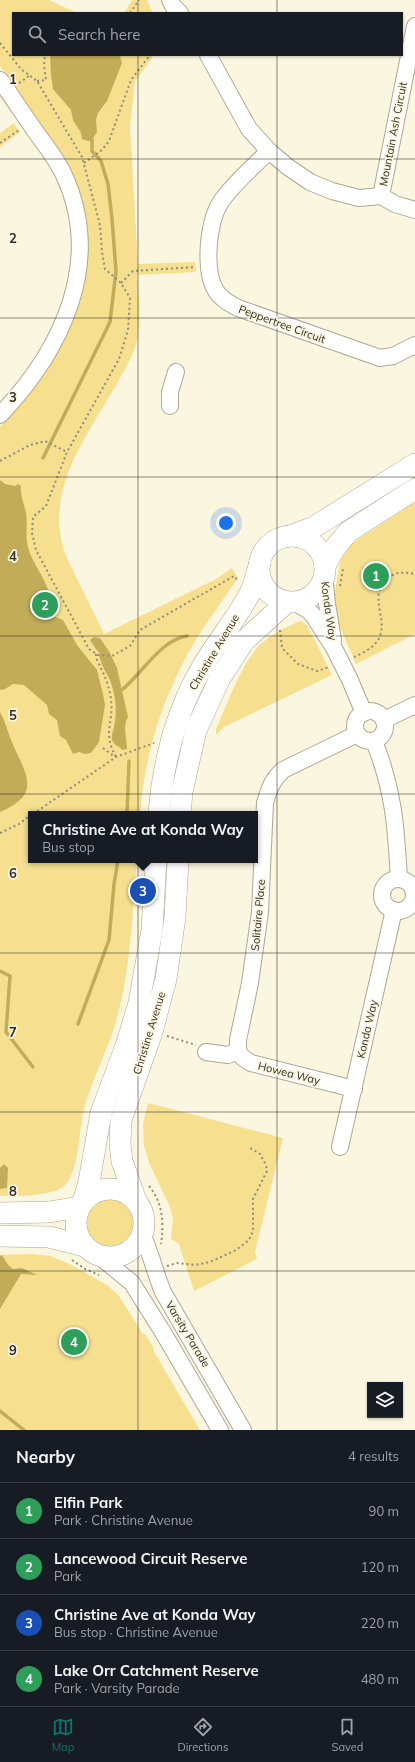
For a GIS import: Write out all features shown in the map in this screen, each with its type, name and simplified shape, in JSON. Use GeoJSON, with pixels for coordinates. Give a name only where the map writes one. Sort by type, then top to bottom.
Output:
{"type":"FeatureCollection","features":[{"type":"Feature","properties":{"kind":"main road"},"geometry":{"type":"LineString","coordinates":[[415,464],[314,527],[276,540],[267,547],[260,563],[259,574],[262,584],[268,592],[277,598],[291,602],[305,599],[314,593],[331,569],[334,549],[348,532],[415,489]]}},
{"type":"Feature","properties":{"kind":"main road"},"geometry":{"type":"LineString","coordinates":[[290,536],[300,537],[309,541],[317,548],[331,569]]}},
{"type":"Feature","properties":{"kind":"main road","name":"Christine Avenue"},"geometry":{"type":"LineString","coordinates":[[159,811],[165,768],[173,733],[195,680],[214,647],[244,603],[252,588],[260,563]]}},
{"type":"Feature","properties":{"kind":"main road","name":"Christine Avenue"},"geometry":{"type":"LineString","coordinates":[[180,811],[188,760],[196,730],[220,678],[244,641],[291,602]]}},
{"type":"Feature","properties":{"kind":"main road","name":"Christine Avenue"},"geometry":{"type":"LineString","coordinates":[[82,1204],[91,1171],[101,1113],[127,1043],[139,1003],[152,930],[156,863]]}},
{"type":"Feature","properties":{"kind":"main road","name":"Christine Avenue"},"geometry":{"type":"LineString","coordinates":[[136,1201],[122,1161],[120,1130],[124,1109],[152,1032],[167,971],[175,917],[178,863]]}},
{"type":"Feature","properties":{"kind":"main road"},"geometry":{"type":"LineString","coordinates":[[0,1213],[49,1212],[82,1204],[95,1193],[110,1189],[120,1190],[129,1194],[136,1201],[142,1211],[144,1223],[142,1234],[137,1244],[129,1251],[119,1256],[108,1257],[84,1253],[49,1236],[0,1236]]}},
{"type":"Feature","properties":{"kind":"main road"},"geometry":{"type":"LineString","coordinates":[[82,1204],[77,1216],[77,1227],[84,1253]]}},
{"type":"Feature","properties":{"kind":"street"},"geometry":{"type":"LineString","coordinates":[[159,0],[165,12]]}},
{"type":"Feature","properties":{"kind":"street"},"geometry":{"type":"LineString","coordinates":[[170,0],[179,12]]}},
{"type":"Feature","properties":{"kind":"street","name":"Mountain Ash Circuit"},"geometry":{"type":"LineString","coordinates":[[381,196],[415,26]]}},
{"type":"Feature","properties":{"kind":"street"},"geometry":{"type":"LineString","coordinates":[[209,56],[249,129],[269,151],[288,168],[310,182],[332,191],[359,198],[381,196],[395,204],[415,210]]}},
{"type":"Feature","properties":{"kind":"street"},"geometry":{"type":"LineString","coordinates":[[0,80],[55,160],[71,192],[79,228],[80,250],[78,277],[73,299],[65,320],[52,345],[30,379],[0,415]]}},
{"type":"Feature","properties":{"kind":"street","name":"Peppertree Circuit"},"geometry":{"type":"LineString","coordinates":[[269,151],[221,201],[216,212],[210,229],[209,266],[211,280],[216,292],[224,300],[238,308],[380,358],[393,356],[415,345]]}},
{"type":"Feature","properties":{"kind":"street"},"geometry":{"type":"LineString","coordinates":[[170,406],[170,392],[176,372]]}},
{"type":"Feature","properties":{"kind":"street","name":"Konda Way"},"geometry":{"type":"LineString","coordinates":[[331,569],[327,604],[334,648]]}},
{"type":"Feature","properties":{"kind":"street","name":"Konda Way"},"geometry":{"type":"LineString","coordinates":[[291,602],[308,610],[313,615],[342,663],[364,713]]}},
{"type":"Feature","properties":{"kind":"street"},"geometry":{"type":"LineString","coordinates":[[384,720],[415,705]]}},
{"type":"Feature","properties":{"kind":"street"},"geometry":{"type":"LineString","coordinates":[[373,711],[381,716],[386,724],[382,736],[374,741],[364,740],[357,734],[355,729],[357,720],[364,713],[373,711]]}},
{"type":"Feature","properties":{"kind":"street","name":"Solitaire Place"},"geometry":{"type":"LineString","coordinates":[[238,1051],[238,1040],[250,983],[260,912],[266,803],[269,790],[274,778],[283,770],[357,734]]}},
{"type":"Feature","properties":{"kind":"street"},"geometry":{"type":"LineString","coordinates":[[374,741],[385,768],[392,797],[396,820],[399,879]]}},
{"type":"Feature","properties":{"kind":"street"},"geometry":{"type":"LineString","coordinates":[[399,879],[408,883],[414,896],[407,908],[398,911],[386,905],[383,900],[383,890],[389,882],[399,879]]}},
{"type":"Feature","properties":{"kind":"street","name":"Konda Way"},"geometry":{"type":"LineString","coordinates":[[340,1147],[394,910]]}},
{"type":"Feature","properties":{"kind":"street"},"geometry":{"type":"LineString","coordinates":[[206,1052],[228,1056],[238,1051]]}},
{"type":"Feature","properties":{"kind":"street","name":"Howea Way"},"geometry":{"type":"LineString","coordinates":[[238,1051],[242,1057],[251,1063],[354,1089]]}},
{"type":"Feature","properties":{"kind":"street","name":"Varsity Parade"},"geometry":{"type":"LineString","coordinates":[[142,1234],[149,1248],[154,1269],[163,1292],[243,1430]]}},
{"type":"Feature","properties":{"kind":"street","name":"Varsity Parade"},"geometry":{"type":"LineString","coordinates":[[84,1253],[132,1283],[164,1334],[220,1430]]}},
{"type":"Feature","properties":{"kind":"path"},"geometry":{"type":"LineString","coordinates":[[131,12],[139,0]]}},
{"type":"Feature","properties":{"kind":"path"},"geometry":{"type":"LineString","coordinates":[[0,43],[21,69],[36,80],[84,163],[100,225],[105,269],[121,283],[130,298],[128,330],[119,359],[67,452],[46,506],[33,517],[32,533],[36,550],[89,649],[97,654],[112,656],[130,646],[140,630],[234,576]]}},
{"type":"Feature","properties":{"kind":"path"},"geometry":{"type":"LineString","coordinates":[[36,80],[46,80],[44,65],[45,56]]}},
{"type":"Feature","properties":{"kind":"path"},"geometry":{"type":"LineString","coordinates":[[84,163],[102,150],[109,141],[131,80],[149,56]]}},
{"type":"Feature","properties":{"kind":"path"},"geometry":{"type":"LineString","coordinates":[[0,143],[30,122]]}},
{"type":"Feature","properties":{"kind":"path"},"geometry":{"type":"LineString","coordinates":[[121,283],[133,271],[209,266]]}},
{"type":"Feature","properties":{"kind":"path"},"geometry":{"type":"LineString","coordinates":[[0,461],[30,445],[45,441],[67,452]]}},
{"type":"Feature","properties":{"kind":"path"},"geometry":{"type":"LineString","coordinates":[[331,569],[339,590]]}},
{"type":"Feature","properties":{"kind":"path"},"geometry":{"type":"LineString","coordinates":[[275,630],[280,628],[282,648],[298,664],[317,671],[342,663],[367,651],[380,637],[381,626],[378,595],[380,587],[392,575],[399,572],[415,574]]}},
{"type":"Feature","properties":{"kind":"path"},"geometry":{"type":"LineString","coordinates":[[97,654],[96,658],[109,687],[111,708],[108,741],[116,757]]}},
{"type":"Feature","properties":{"kind":"path"},"geometry":{"type":"LineString","coordinates":[[38,811],[116,757],[157,742],[173,733]]}},
{"type":"Feature","properties":{"kind":"path"},"geometry":{"type":"LineString","coordinates":[[103,748],[116,757]]}},
{"type":"Feature","properties":{"kind":"path"},"geometry":{"type":"LineString","coordinates":[[0,833],[28,818]]}},
{"type":"Feature","properties":{"kind":"path"},"geometry":{"type":"LineString","coordinates":[[152,1032],[195,1044],[206,1052]]}},
{"type":"Feature","properties":{"kind":"path"},"geometry":{"type":"LineString","coordinates":[[164,1262],[165,1266],[177,1263],[195,1265],[210,1262],[236,1250],[249,1240],[253,1231],[253,1199],[267,1171],[266,1165],[260,1154],[250,1148]]}},
{"type":"Feature","properties":{"kind":"path"},"geometry":{"type":"LineString","coordinates":[[144,1181],[153,1192],[162,1216],[161,1248]]}},
{"type":"Feature","properties":{"kind":"path"},"geometry":{"type":"LineString","coordinates":[[84,1253],[85,1268],[105,1278]]}},
{"type":"Feature","properties":{"kind":"shaded area"},"geometry":{"type":"Polygon","coordinates":[[[0,0],[49,0],[75,12],[12,12],[12,56],[153,56],[135,82],[130,127],[138,264],[195,262],[196,272],[137,275],[139,328],[136,345],[131,358],[83,442],[72,464],[64,486],[60,509],[60,533],[67,558],[104,634],[216,579],[232,568],[238,578],[194,642],[173,683],[159,719],[149,756],[140,811],[28,811],[28,863],[137,863],[130,945],[120,1008],[86,1102],[74,1168],[67,1183],[62,1188],[36,1195],[16,1196],[0,1196],[0,426],[13,412],[61,343],[74,317],[79,304],[86,274],[88,245],[87,229],[78,201],[79,191],[69,169],[57,148],[0,66],[0,0]]]}},
{"type":"Feature","properties":{"kind":"shaded area"},"geometry":{"type":"Polygon","coordinates":[[[132,0],[147,0],[153,12],[125,12],[132,0]]]}},
{"type":"Feature","properties":{"kind":"shaded area"},"geometry":{"type":"Polygon","coordinates":[[[50,56],[121,56],[122,63],[107,101],[98,113],[96,120],[97,132],[92,140],[88,141],[82,139],[81,133],[73,120],[71,110],[53,89],[50,56]]]}},
{"type":"Feature","properties":{"kind":"shaded area"},"geometry":{"type":"Polygon","coordinates":[[[14,123],[20,132],[0,147],[0,133],[14,123]]]}},
{"type":"Feature","properties":{"kind":"shaded area"},"geometry":{"type":"Polygon","coordinates":[[[0,480],[5,484],[15,486],[18,484],[21,486],[27,517],[28,547],[49,591],[50,607],[54,609],[53,616],[63,620],[77,645],[97,670],[105,705],[99,742],[91,753],[85,754],[79,752],[73,754],[66,740],[60,736],[57,720],[49,714],[47,705],[24,685],[13,684],[0,690],[0,480]]]}},
{"type":"Feature","properties":{"kind":"shaded area"},"geometry":{"type":"Polygon","coordinates":[[[415,502],[415,634],[356,664],[340,627],[335,602],[335,590],[340,562],[350,545],[415,502]]]}},
{"type":"Feature","properties":{"kind":"shaded area"},"geometry":{"type":"Polygon","coordinates":[[[300,621],[307,625],[332,675],[224,727],[216,735],[216,729],[234,688],[256,649],[271,636],[300,621]]]}},
{"type":"Feature","properties":{"kind":"shaded area"},"geometry":{"type":"Polygon","coordinates":[[[94,637],[100,638],[110,653],[117,668],[128,717],[125,724],[127,749],[122,750],[112,740],[116,717],[116,706],[111,682],[99,657],[99,652],[90,640],[94,637]]]}},
{"type":"Feature","properties":{"kind":"shaded area"},"geometry":{"type":"Polygon","coordinates":[[[0,712],[24,768],[27,785],[26,792],[21,799],[12,806],[0,812],[0,712]]]}},
{"type":"Feature","properties":{"kind":"shaded area"},"geometry":{"type":"Polygon","coordinates":[[[148,1103],[283,1138],[255,1252],[257,1259],[194,1291],[179,1244],[171,1239],[173,1218],[170,1207],[150,1165],[144,1146],[143,1124],[148,1103]]]}},
{"type":"Feature","properties":{"kind":"shaded area"},"geometry":{"type":"Polygon","coordinates":[[[4,1164],[8,1168],[7,1188],[0,1189],[0,1168],[4,1164]]]}},
{"type":"Feature","properties":{"kind":"shaded area"},"geometry":{"type":"Polygon","coordinates":[[[112,1196],[122,1198],[131,1204],[137,1213],[139,1223],[137,1233],[131,1242],[122,1248],[112,1250],[102,1248],[93,1242],[87,1233],[85,1223],[87,1213],[93,1204],[102,1198],[112,1196]]]}},
{"type":"Feature","properties":{"kind":"shaded area"},"geometry":{"type":"Polygon","coordinates":[[[31,1254],[50,1256],[70,1264],[107,1285],[119,1296],[143,1334],[145,1334],[154,1348],[153,1350],[200,1430],[0,1430],[0,1255],[31,1254]]]}},
{"type":"Feature","properties":{"kind":"shaded area"},"geometry":{"type":"Polygon","coordinates":[[[2,1255],[8,1265],[13,1269],[22,1268],[37,1275],[21,1274],[0,1309],[0,1256],[2,1255]]]}},
{"type":"Feature","properties":{"kind":"waterway"},"geometry":{"type":"LineString","coordinates":[[43,458],[110,322],[116,271],[112,219],[108,184],[101,161],[92,151],[92,140]]}},
{"type":"Feature","properties":{"kind":"waterway"},"geometry":{"type":"LineString","coordinates":[[123,689],[169,643],[178,638],[187,636]]}},
{"type":"Feature","properties":{"kind":"waterway"},"geometry":{"type":"LineString","coordinates":[[127,811],[129,761]]}},
{"type":"Feature","properties":{"kind":"waterway"},"geometry":{"type":"LineString","coordinates":[[78,1024],[109,940],[118,863]]}},
{"type":"Feature","properties":{"kind":"waterway"},"geometry":{"type":"LineString","coordinates":[[0,971],[10,976],[6,1032],[33,1067]]}},
{"type":"Feature","properties":{"kind":"waterway"},"geometry":{"type":"LineString","coordinates":[[0,1411],[24,1430]]}},
{"type":"Feature","properties":{"kind":"place","name":"Elfin Park"},"geometry":{"type":"Point","coordinates":[376,576]}},
{"type":"Feature","properties":{"kind":"place","name":"Lancewood Circuit Reserve"},"geometry":{"type":"Point","coordinates":[45,605]}},
{"type":"Feature","properties":{"kind":"place","name":"Christine Ave at Konda Way"},"geometry":{"type":"Point","coordinates":[143,891]}},
{"type":"Feature","properties":{"kind":"place","name":"Lake Orr Catchment Reserve"},"geometry":{"type":"Point","coordinates":[74,1342]}}]}
